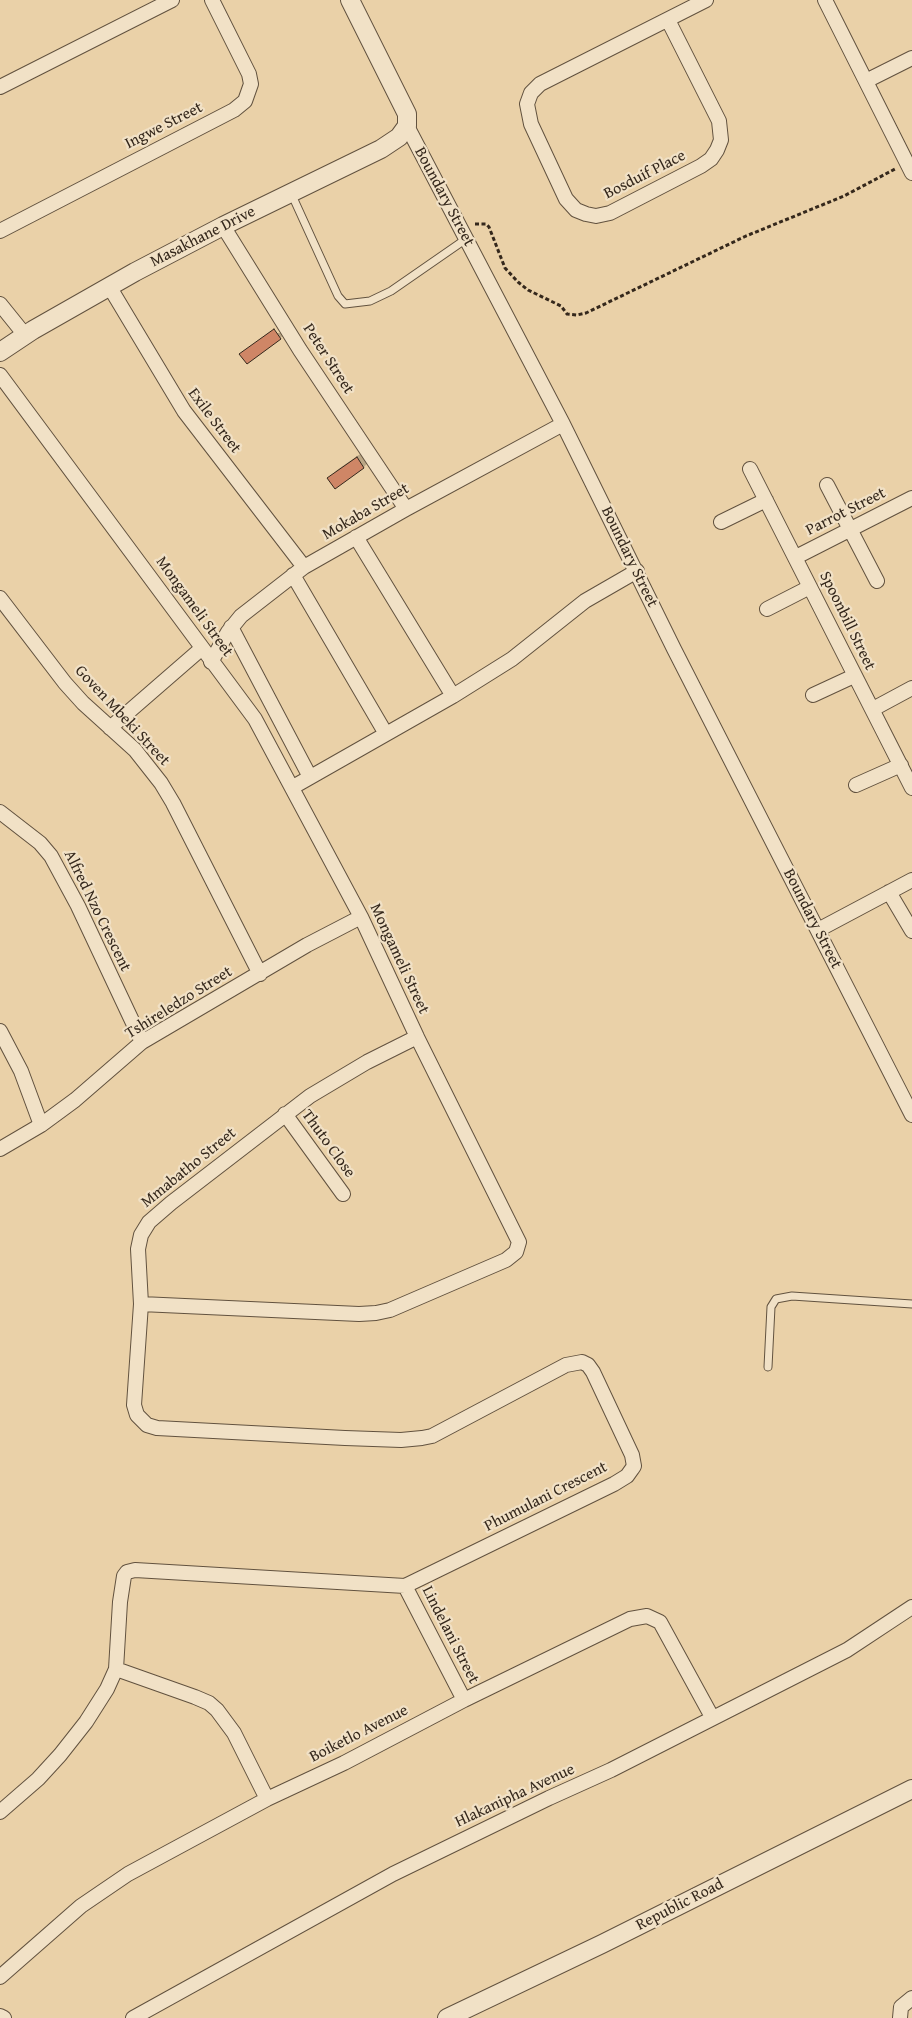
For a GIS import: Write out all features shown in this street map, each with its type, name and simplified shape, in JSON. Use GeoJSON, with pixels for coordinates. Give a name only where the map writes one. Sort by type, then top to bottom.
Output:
{"type":"FeatureCollection","features":[{"type":"Feature","properties":{"kind":"street"},"geometry":{"type":"LineString","coordinates":[[0,87],[172,0]]}},
{"type":"Feature","properties":{"kind":"street","name":"Ingwe Street"},"geometry":{"type":"LineString","coordinates":[[0,230],[234,110],[245,101],[250,84],[249,74],[212,0]]}},
{"type":"Feature","properties":{"kind":"street","name":"Boundary Street"},"geometry":{"type":"LineString","coordinates":[[350,0],[407,114],[407,126],[563,424],[912,1115]]}},
{"type":"Feature","properties":{"kind":"street","name":"Bosduif Place"},"geometry":{"type":"LineString","coordinates":[[668,20],[719,121],[721,132],[717,150],[701,166],[610,213],[596,216],[576,210],[566,199],[531,124],[527,104],[530,96],[540,84],[706,0]]}},
{"type":"Feature","properties":{"kind":"street"},"geometry":{"type":"LineString","coordinates":[[825,0],[909,168]]}},
{"type":"Feature","properties":{"kind":"street"},"geometry":{"type":"LineString","coordinates":[[866,81],[912,58]]}},
{"type":"Feature","properties":{"kind":"street","name":"Masakhane Drive"},"geometry":{"type":"LineString","coordinates":[[0,352],[25,335],[109,286],[223,226],[381,149],[399,137],[407,126]]}},
{"type":"Feature","properties":{"kind":"street","name":"Peter Street"},"geometry":{"type":"LineString","coordinates":[[223,226],[296,342],[406,509]]}},
{"type":"Feature","properties":{"kind":"street","name":"Exile Street"},"geometry":{"type":"LineString","coordinates":[[109,286],[180,406],[298,571],[386,734]]}},
{"type":"Feature","properties":{"kind":"street"},"geometry":{"type":"LineString","coordinates":[[0,304],[25,335]]}},
{"type":"Feature","properties":{"kind":"street","name":"Mongameli Street"},"geometry":{"type":"LineString","coordinates":[[0,375],[255,719],[361,917],[417,1037],[517,1237],[519,1247],[512,1256],[390,1310],[376,1313],[359,1314],[141,1304]]}},
{"type":"Feature","properties":{"kind":"street","name":"Mokaba Street"},"geometry":{"type":"LineString","coordinates":[[211,662],[231,627],[241,616],[298,571],[406,509],[563,424]]}},
{"type":"Feature","properties":{"kind":"street","name":"Spoonbill Street"},"geometry":{"type":"LineString","coordinates":[[750,469],[912,788]]}},
{"type":"Feature","properties":{"kind":"street"},"geometry":{"type":"LineString","coordinates":[[828,485],[877,581]]}},
{"type":"Feature","properties":{"kind":"street","name":"Parrot Street"},"geometry":{"type":"LineString","coordinates":[[796,557],[912,498]]}},
{"type":"Feature","properties":{"kind":"street"},"geometry":{"type":"LineString","coordinates":[[721,522],[766,500]]}},
{"type":"Feature","properties":{"kind":"street"},"geometry":{"type":"LineString","coordinates":[[356,537],[453,696]]}},
{"type":"Feature","properties":{"kind":"street"},"geometry":{"type":"LineString","coordinates":[[293,787],[453,696],[512,659],[584,601],[637,571]]}},
{"type":"Feature","properties":{"kind":"street"},"geometry":{"type":"LineString","coordinates":[[767,609],[810,587]]}},
{"type":"Feature","properties":{"kind":"street","name":"Goven Mbeki Street"},"geometry":{"type":"LineString","coordinates":[[0,598],[65,683],[135,750],[168,793],[260,974]]}},
{"type":"Feature","properties":{"kind":"street"},"geometry":{"type":"LineString","coordinates":[[231,627],[310,777]]}},
{"type":"Feature","properties":{"kind":"street"},"geometry":{"type":"LineString","coordinates":[[110,728],[202,649]]}},
{"type":"Feature","properties":{"kind":"street"},"geometry":{"type":"LineString","coordinates":[[813,695],[854,676]]}},
{"type":"Feature","properties":{"kind":"street"},"geometry":{"type":"LineString","coordinates":[[873,709],[912,688]]}},
{"type":"Feature","properties":{"kind":"street"},"geometry":{"type":"LineString","coordinates":[[856,785],[901,765]]}},
{"type":"Feature","properties":{"kind":"street","name":"Alfred Nzo Crescent"},"geometry":{"type":"LineString","coordinates":[[0,812],[40,843],[51,856],[78,906],[142,1042]]}},
{"type":"Feature","properties":{"kind":"street"},"geometry":{"type":"LineString","coordinates":[[818,930],[912,880]]}},
{"type":"Feature","properties":{"kind":"street"},"geometry":{"type":"LineString","coordinates":[[889,892],[912,931]]}},
{"type":"Feature","properties":{"kind":"street","name":"Tshireledzo Street"},"geometry":{"type":"LineString","coordinates":[[0,1149],[41,1125],[75,1100],[142,1042],[307,946],[361,917]]}},
{"type":"Feature","properties":{"kind":"street"},"geometry":{"type":"LineString","coordinates":[[0,1031],[21,1071],[41,1125]]}},
{"type":"Feature","properties":{"kind":"street","name":"Mmabatho Street"},"geometry":{"type":"LineString","coordinates":[[137,1415],[134,1405],[141,1304],[138,1270],[139,1241],[149,1222],[284,1114],[334,1080],[417,1037]]}},
{"type":"Feature","properties":{"kind":"street","name":"Thuto Close"},"geometry":{"type":"LineString","coordinates":[[284,1114],[342,1194]]}},
{"type":"Feature","properties":{"kind":"street","name":"Phumulani Crescent"},"geometry":{"type":"LineString","coordinates":[[116,1669],[122,1582],[125,1573],[131,1571],[405,1586],[614,1484],[630,1473],[634,1466],[632,1455],[588,1365],[578,1362],[566,1365],[432,1436],[413,1439],[157,1428],[147,1425],[137,1415]]}},
{"type":"Feature","properties":{"kind":"street","name":"Lindelani Street"},"geometry":{"type":"LineString","coordinates":[[405,1586],[464,1700]]}},
{"type":"Feature","properties":{"kind":"street","name":"Hlakanipha Avenue"},"geometry":{"type":"LineString","coordinates":[[133,2018],[393,1874],[596,1777],[847,1650],[912,1607]]}},
{"type":"Feature","properties":{"kind":"street","name":"Boiketlo Avenue"},"geometry":{"type":"LineString","coordinates":[[0,1977],[82,1906],[117,1880],[267,1798],[344,1763],[464,1700],[621,1622],[647,1616],[656,1619],[664,1628],[712,1717]]}},
{"type":"Feature","properties":{"kind":"street"},"geometry":{"type":"LineString","coordinates":[[0,1812],[38,1780],[60,1755],[86,1722],[107,1689],[116,1669],[209,1703],[217,1710],[234,1733],[267,1798]]}},
{"type":"Feature","properties":{"kind":"street","name":"Republic Road"},"geometry":{"type":"LineString","coordinates":[[447,2018],[610,1940],[912,1789]]}},
{"type":"Feature","properties":{"kind":"street"},"geometry":{"type":"LineString","coordinates":[[900,2015],[902,2006],[912,1998]]}},
{"type":"Feature","properties":{"kind":"street"},"geometry":{"type":"LineString","coordinates":[[0,2016],[4,2018]]}},
{"type":"Feature","properties":{"kind":"lane"},"geometry":{"type":"LineString","coordinates":[[291,193],[338,296],[346,304],[370,301],[391,291],[464,234]]}},
{"type":"Feature","properties":{"kind":"lane"},"geometry":{"type":"LineString","coordinates":[[768,1367],[771,1307],[776,1299],[792,1296],[912,1304]]}},
{"type":"Feature","properties":{"kind":"path"},"geometry":{"type":"LineString","coordinates":[[464,234],[478,223],[486,224],[495,238],[505,268],[518,282],[566,312],[586,314],[746,236],[909,168]]}},
{"type":"Feature","properties":{"kind":"building"},"geometry":{"type":"Polygon","coordinates":[[[274,329],[281,339],[247,364],[239,354],[274,329]]]}},
{"type":"Feature","properties":{"kind":"building"},"geometry":{"type":"Polygon","coordinates":[[[357,457],[364,468],[335,489],[327,478],[357,457]]]}}]}
